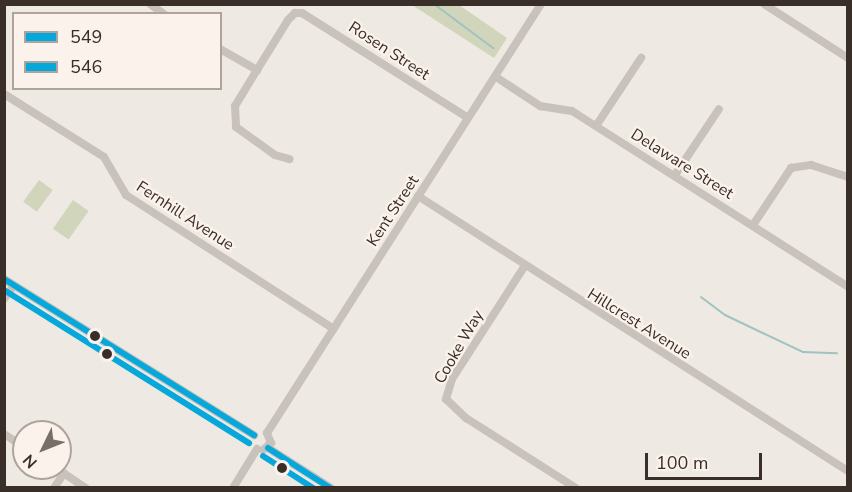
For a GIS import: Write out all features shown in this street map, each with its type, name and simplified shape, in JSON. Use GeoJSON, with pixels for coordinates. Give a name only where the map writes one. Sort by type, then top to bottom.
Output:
{"type":"FeatureCollection","features":[{"type":"Feature","properties":{"kind":"street","name":"Kent Street"},"geometry":{"type":"LineString","coordinates":[[267,433],[541,4]]}},
{"type":"Feature","properties":{"kind":"street"},"geometry":{"type":"LineString","coordinates":[[764,4],[848,58]]}},
{"type":"Feature","properties":{"kind":"street","name":"Rosen Street"},"geometry":{"type":"LineString","coordinates":[[257,70],[288,20],[295,13],[302,13],[468,118]]}},
{"type":"Feature","properties":{"kind":"street"},"geometry":{"type":"LineString","coordinates":[[222,50],[257,70],[235,106],[236,128],[275,155],[289,159]]}},
{"type":"Feature","properties":{"kind":"street"},"geometry":{"type":"LineString","coordinates":[[596,126],[641,58]]}},
{"type":"Feature","properties":{"kind":"street","name":"Delaware Street"},"geometry":{"type":"LineString","coordinates":[[496,77],[540,106],[572,111],[848,287]]}},
{"type":"Feature","properties":{"kind":"street","name":"Fernhill Avenue"},"geometry":{"type":"LineString","coordinates":[[4,94],[104,157],[126,195],[334,328]]}},
{"type":"Feature","properties":{"kind":"street"},"geometry":{"type":"LineString","coordinates":[[675,175],[719,109]]}},
{"type":"Feature","properties":{"kind":"street"},"geometry":{"type":"LineString","coordinates":[[753,225],[791,168],[811,165],[848,177]]}},
{"type":"Feature","properties":{"kind":"street","name":"Hillcrest Avenue"},"geometry":{"type":"LineString","coordinates":[[418,196],[524,267],[848,471]]}},
{"type":"Feature","properties":{"kind":"street","name":"Cooke Way"},"geometry":{"type":"LineString","coordinates":[[524,267],[452,379],[446,399],[466,418],[576,488]]}},
{"type":"Feature","properties":{"kind":"street"},"geometry":{"type":"LineString","coordinates":[[4,279],[254,435],[267,433],[271,440],[268,448]]}},
{"type":"Feature","properties":{"kind":"street"},"geometry":{"type":"LineString","coordinates":[[4,300],[14,285]]}},
{"type":"Feature","properties":{"kind":"street"},"geometry":{"type":"LineString","coordinates":[[232,488],[257,449],[254,435]]}},
{"type":"Feature","properties":{"kind":"street"},"geometry":{"type":"LineString","coordinates":[[257,449],[268,448],[331,488]]}},
{"type":"Feature","properties":{"kind":"street"},"geometry":{"type":"LineString","coordinates":[[72,478],[86,488]]}},
{"type":"Feature","properties":{"kind":"green space"},"geometry":{"type":"Polygon","coordinates":[[[412,5],[459,5],[507,38],[494,58],[412,5]]]}},
{"type":"Feature","properties":{"kind":"green space"},"geometry":{"type":"Polygon","coordinates":[[[39,180],[53,190],[37,212],[23,202],[39,180]]]}},
{"type":"Feature","properties":{"kind":"green space"},"geometry":{"type":"Polygon","coordinates":[[[73,200],[89,211],[68,240],[53,229],[73,200]]]}},
{"type":"Feature","properties":{"kind":"waterway"},"geometry":{"type":"LineString","coordinates":[[434,4],[493,48]]}},
{"type":"Feature","properties":{"kind":"waterway"},"geometry":{"type":"LineString","coordinates":[[701,297],[725,315],[803,352],[837,353]]}},
{"type":"Feature","properties":{"kind":"transit line","name":"549"},"geometry":{"type":"LineString","coordinates":[[4,279],[254,435]]}},
{"type":"Feature","properties":{"kind":"transit line","name":"546"},"geometry":{"type":"LineString","coordinates":[[4,290],[249,443]]}},
{"type":"Feature","properties":{"kind":"transit line","name":"549"},"geometry":{"type":"LineString","coordinates":[[268,448],[330,488]]}},
{"type":"Feature","properties":{"kind":"transit line","name":"546"},"geometry":{"type":"LineString","coordinates":[[263,456],[313,488]]}}]}
